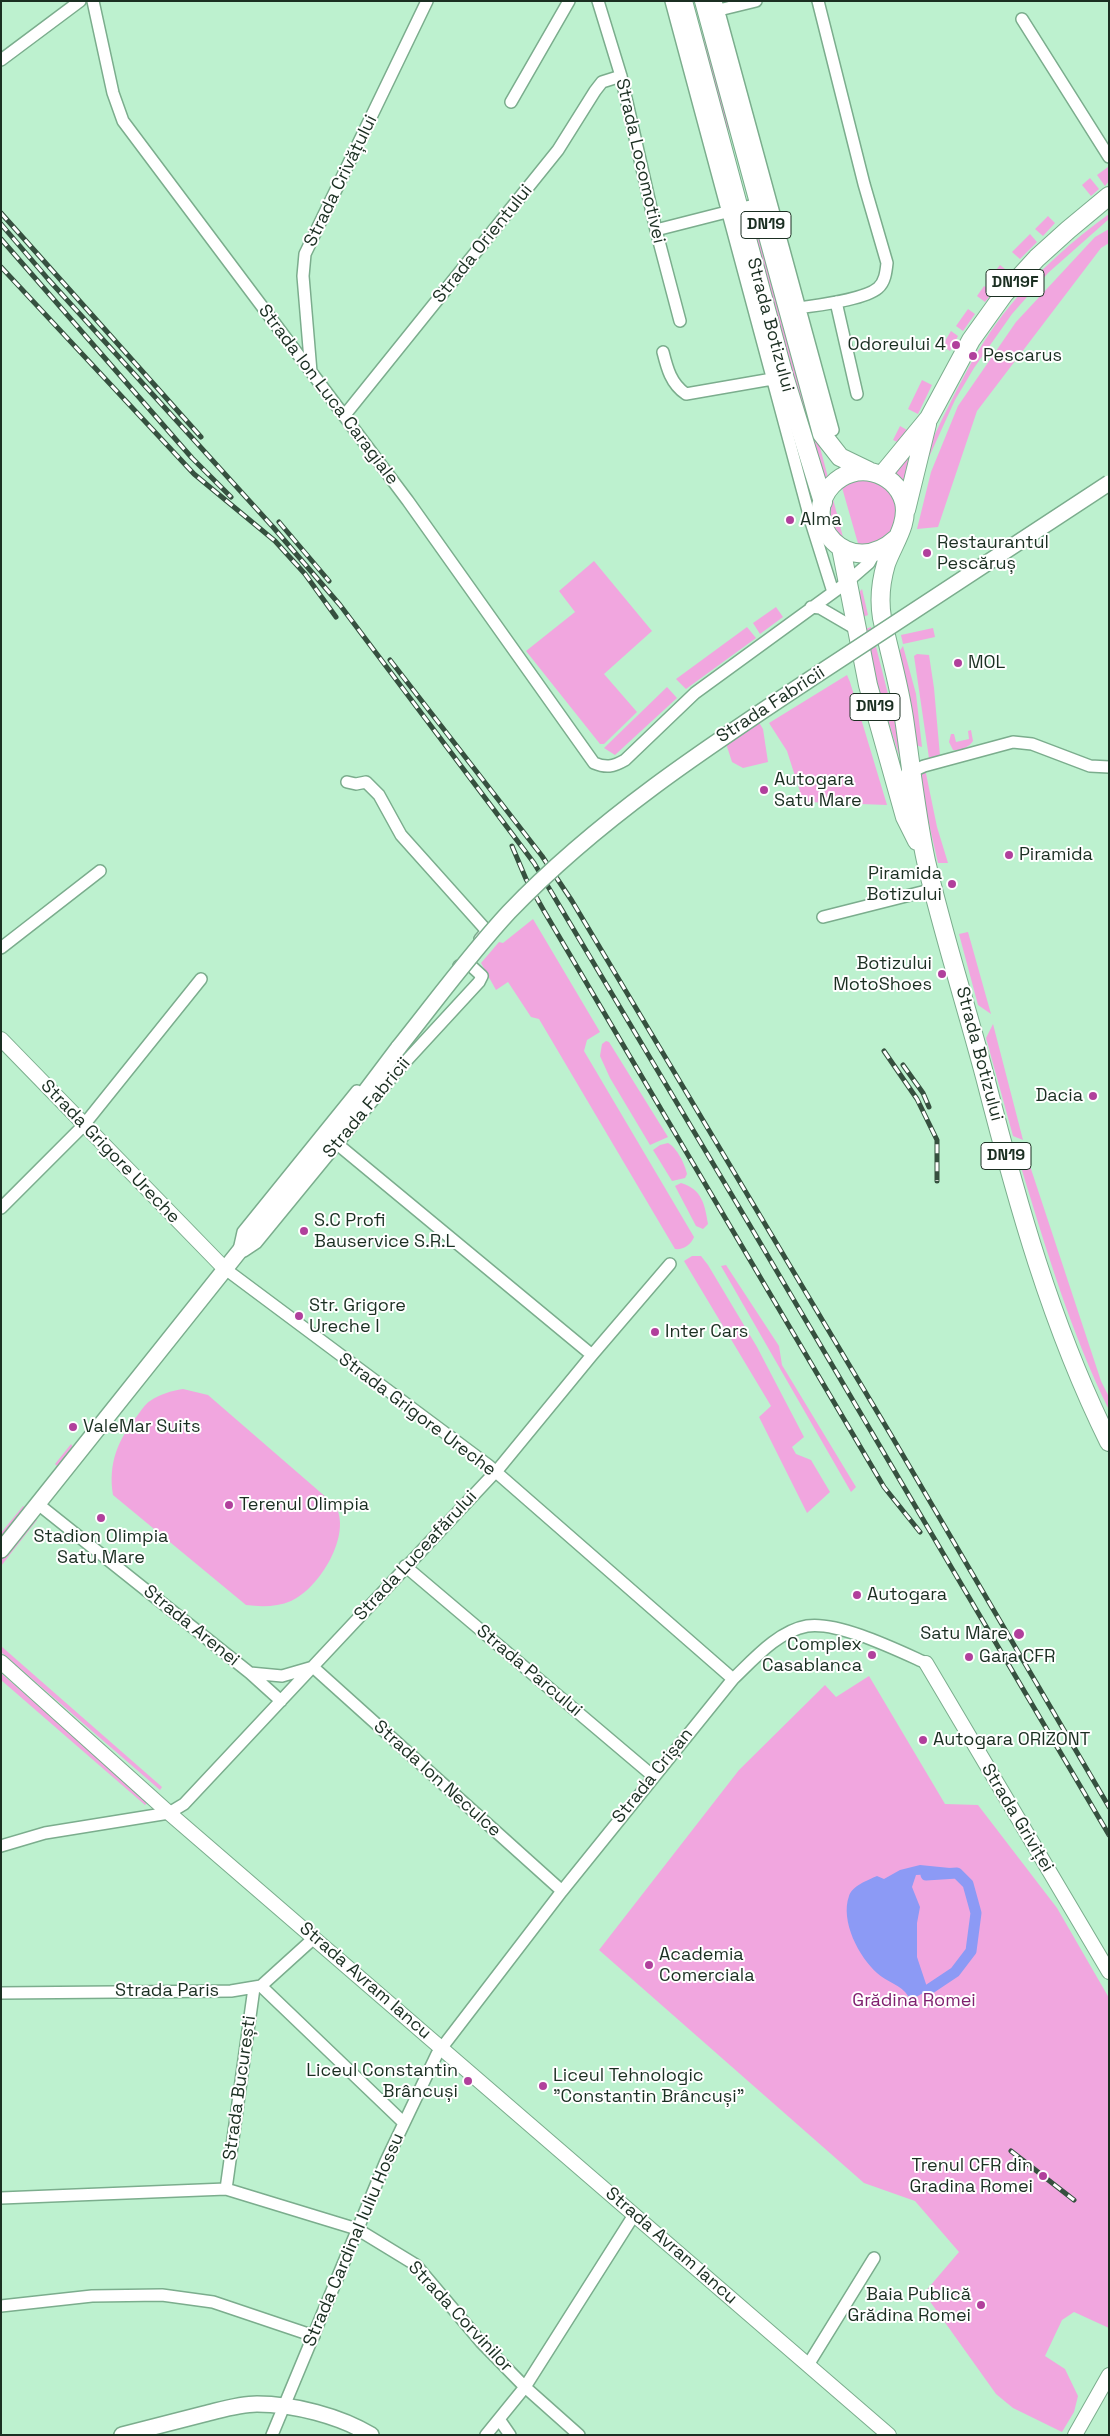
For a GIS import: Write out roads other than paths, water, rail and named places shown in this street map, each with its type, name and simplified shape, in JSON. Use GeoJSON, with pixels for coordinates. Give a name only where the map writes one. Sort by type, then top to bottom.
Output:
{"type":"FeatureCollection","features":[{"type":"Feature","properties":{"kind":"main road","name":"Strada Botizului"},"geometry":{"type":"LineString","coordinates":[[683,1],[734,210],[778,377],[823,502],[824,528],[841,548],[840,587],[856,629],[868,685],[902,775],[1030,1245],[1072,1361],[1109,1442]]}},
{"type":"Feature","properties":{"kind":"main road","name":"Strada Botizului"},"geometry":{"type":"LineString","coordinates":[[713,4],[765,202],[822,434],[840,457],[892,482],[900,492],[904,503],[905,515],[902,528],[896,538],[886,565],[880,596],[882,615],[904,718],[902,775]]}},
{"type":"Feature","properties":{"kind":"main road","name":"DN19F"},"geometry":{"type":"LineString","coordinates":[[905,515],[929,418],[972,340],[1004,294],[1068,230],[1109,196]]}},
{"type":"Feature","properties":{"kind":"main road","name":"DN19F"},"geometry":{"type":"LineString","coordinates":[[876,473],[929,418]]}},
{"type":"Feature","properties":{"kind":"main road"},"geometry":{"type":"LineString","coordinates":[[823,502],[832,485],[843,476],[856,471],[876,473]]}},
{"type":"Feature","properties":{"kind":"main road","name":"Strada Fabricii"},"geometry":{"type":"LineString","coordinates":[[1,1550],[224,1268],[238,1254],[455,976],[509,913],[568,856],[625,810],[719,740],[1109,483]]}},
{"type":"Feature","properties":{"kind":"main road"},"geometry":{"type":"LineString","coordinates":[[841,548],[852,553],[876,552],[887,547],[896,538]]}},
{"type":"Feature","properties":{"kind":"main road"},"geometry":{"type":"LineString","coordinates":[[122,2435],[236,2406],[256,2404],[282,2406],[330,2418],[372,2435]]}},
{"type":"Feature","properties":{"kind":"street"},"geometry":{"type":"LineString","coordinates":[[1,60],[80,1]]}},
{"type":"Feature","properties":{"kind":"street","name":"Strada Ion Luca Caragiale"},"geometry":{"type":"LineString","coordinates":[[92,1],[113,93],[123,121],[408,501],[594,763],[604,767],[615,766],[625,760],[695,693],[811,607]]}},
{"type":"Feature","properties":{"kind":"street","name":"Strada Crivățului"},"geometry":{"type":"LineString","coordinates":[[311,372],[302,276],[305,254],[427,1]]}},
{"type":"Feature","properties":{"kind":"street"},"geometry":{"type":"LineString","coordinates":[[511,102],[570,1]]}},
{"type":"Feature","properties":{"kind":"street","name":"Strada Locomotivei"},"geometry":{"type":"LineString","coordinates":[[598,1],[621,76],[656,230],[680,321]]}},
{"type":"Feature","properties":{"kind":"street"},"geometry":{"type":"LineString","coordinates":[[671,1],[734,210]]}},
{"type":"Feature","properties":{"kind":"street"},"geometry":{"type":"LineString","coordinates":[[713,4],[756,1]]}},
{"type":"Feature","properties":{"kind":"street"},"geometry":{"type":"LineString","coordinates":[[799,308],[836,302],[870,293],[878,288],[885,276],[887,263],[864,184],[818,1]]}},
{"type":"Feature","properties":{"kind":"street"},"geometry":{"type":"LineString","coordinates":[[1022,19],[1109,157]]}},
{"type":"Feature","properties":{"kind":"street","name":"Strada Orientului"},"geometry":{"type":"LineString","coordinates":[[344,416],[558,150],[602,82],[621,76]]}},
{"type":"Feature","properties":{"kind":"street"},"geometry":{"type":"LineString","coordinates":[[656,230],[765,202]]}},
{"type":"Feature","properties":{"kind":"street","name":"Strada Botizului"},"geometry":{"type":"LineString","coordinates":[[765,202],[799,308],[833,430]]}},
{"type":"Feature","properties":{"kind":"street"},"geometry":{"type":"LineString","coordinates":[[836,302],[857,394]]}},
{"type":"Feature","properties":{"kind":"street"},"geometry":{"type":"LineString","coordinates":[[663,352],[668,372],[677,388],[686,394],[778,377],[811,522],[840,587]]}},
{"type":"Feature","properties":{"kind":"street"},"geometry":{"type":"LineString","coordinates":[[811,607],[840,587],[869,563],[876,552]]}},
{"type":"Feature","properties":{"kind":"street"},"geometry":{"type":"LineString","coordinates":[[811,607],[820,608],[856,629]]}},
{"type":"Feature","properties":{"kind":"street"},"geometry":{"type":"LineString","coordinates":[[902,775],[924,766],[1013,742],[1032,744],[1090,766],[1109,767]]}},
{"type":"Feature","properties":{"kind":"street"},"geometry":{"type":"LineString","coordinates":[[347,782],[356,784],[366,782],[379,795],[401,835],[487,931],[457,966]]}},
{"type":"Feature","properties":{"kind":"street"},"geometry":{"type":"LineString","coordinates":[[1,948],[100,871]]}},
{"type":"Feature","properties":{"kind":"street"},"geometry":{"type":"LineString","coordinates":[[822,917],[934,889]]}},
{"type":"Feature","properties":{"kind":"street","name":"Strada Fabricii"},"geometry":{"type":"LineString","coordinates":[[470,965],[482,976],[479,982],[396,1072],[256,1243],[238,1254],[243,1232],[457,966],[470,965]]}},
{"type":"Feature","properties":{"kind":"street"},"geometry":{"type":"LineString","coordinates":[[1,1208],[83,1126],[201,979]]}},
{"type":"Feature","properties":{"kind":"street","name":"Strada Grigore Ureche"},"geometry":{"type":"LineString","coordinates":[[1,1039],[83,1126],[224,1268],[495,1472],[733,1679]]}},
{"type":"Feature","properties":{"kind":"street"},"geometry":{"type":"LineString","coordinates":[[336,1143],[592,1355]]}},
{"type":"Feature","properties":{"kind":"street","name":"Strada Luceafărului"},"geometry":{"type":"LineString","coordinates":[[169,1813],[184,1804],[495,1472],[670,1264]]}},
{"type":"Feature","properties":{"kind":"street","name":"Strada Arenei"},"geometry":{"type":"LineString","coordinates":[[38,1504],[281,1701]]}},
{"type":"Feature","properties":{"kind":"street","name":"Strada Parcului"},"geometry":{"type":"LineString","coordinates":[[406,1566],[653,1776]]}},
{"type":"Feature","properties":{"kind":"street","name":"Strada Crișan"},"geometry":{"type":"LineString","coordinates":[[442,2047],[653,1776],[733,1679],[756,1656],[777,1640],[807,1626],[828,1627],[862,1637],[894,1648],[926,1663]]}},
{"type":"Feature","properties":{"kind":"street","name":"Strada Avram Iancu"},"geometry":{"type":"LineString","coordinates":[[1,1662],[169,1813],[890,2435]]}},
{"type":"Feature","properties":{"kind":"street","name":"Strada Griviței"},"geometry":{"type":"LineString","coordinates":[[926,1663],[1109,1972]]}},
{"type":"Feature","properties":{"kind":"street","name":"Strada Arenei"},"geometry":{"type":"LineString","coordinates":[[250,1674],[282,1676],[313,1667]]}},
{"type":"Feature","properties":{"kind":"street","name":"Strada Ion Neculce"},"geometry":{"type":"LineString","coordinates":[[313,1667],[562,1891]]}},
{"type":"Feature","properties":{"kind":"street"},"geometry":{"type":"LineString","coordinates":[[1,1846],[44,1833],[169,1813]]}},
{"type":"Feature","properties":{"kind":"street"},"geometry":{"type":"LineString","coordinates":[[314,1938],[257,1987],[404,2122]]}},
{"type":"Feature","properties":{"kind":"street","name":"Strada Paris"},"geometry":{"type":"LineString","coordinates":[[1,1993],[231,1991],[257,1987]]}},
{"type":"Feature","properties":{"kind":"street","name":"Strada București"},"geometry":{"type":"LineString","coordinates":[[226,2189],[257,1987]]}},
{"type":"Feature","properties":{"kind":"street","name":"Strada Cardinal Iuliu Hossu"},"geometry":{"type":"LineString","coordinates":[[272,2435],[282,2406],[314,2336],[357,2229],[404,2122],[442,2047]]}},
{"type":"Feature","properties":{"kind":"street","name":"Strada Corvinilor"},"geometry":{"type":"LineString","coordinates":[[1,2198],[226,2189],[357,2229],[416,2265],[481,2342],[525,2387],[580,2435]]}},
{"type":"Feature","properties":{"kind":"street"},"geometry":{"type":"LineString","coordinates":[[486,2435],[525,2387],[634,2215]]}},
{"type":"Feature","properties":{"kind":"street"},"geometry":{"type":"LineString","coordinates":[[808,2365],[874,2258]]}},
{"type":"Feature","properties":{"kind":"street"},"geometry":{"type":"LineString","coordinates":[[1,2306],[92,2296],[162,2295],[213,2302],[314,2336]]}},
{"type":"Feature","properties":{"kind":"street"},"geometry":{"type":"LineString","coordinates":[[1075,2435],[1109,2375]]}},
{"type":"Feature","properties":{"kind":"street"},"geometry":{"type":"LineString","coordinates":[[499,2419],[510,2435]]}},
{"type":"Feature","properties":{"kind":"water"},"geometry":{"type":"Polygon","coordinates":[[[920,1865],[960,1869],[971,1883],[980,1912],[973,1952],[956,1975],[916,1997],[908,1996],[902,1989],[881,1976],[870,1966],[853,1938],[847,1916],[849,1896],[853,1889],[877,1876],[884,1879],[900,1870],[920,1865]],[[957,1873],[916,1875],[912,1887],[920,1907],[917,1923],[917,1957],[928,1990],[955,1972],[971,1951],[976,1913],[968,1884],[957,1873]]]}},
{"type":"Feature","properties":{"kind":"waterway"},"geometry":{"type":"LineString","coordinates":[[926,1875],[957,1873],[968,1884],[976,1913],[971,1951],[955,1972],[928,1990]]}},
{"type":"Feature","properties":{"kind":"railway"},"geometry":{"type":"LineString","coordinates":[[1,213],[201,437]]}},
{"type":"Feature","properties":{"kind":"railway"},"geometry":{"type":"LineString","coordinates":[[1,224],[48,279],[273,527],[340,605],[534,863],[1109,1835]]}},
{"type":"Feature","properties":{"kind":"railway"},"geometry":{"type":"LineString","coordinates":[[1,239],[192,458],[231,497]]}},
{"type":"Feature","properties":{"kind":"railway"},"geometry":{"type":"LineString","coordinates":[[1,267],[194,474],[275,541],[305,574],[336,617]]}},
{"type":"Feature","properties":{"kind":"railway"},"geometry":{"type":"LineString","coordinates":[[279,522],[329,581]]}},
{"type":"Feature","properties":{"kind":"railway"},"geometry":{"type":"LineString","coordinates":[[390,660],[542,856],[572,901],[891,1435],[1109,1807]]}},
{"type":"Feature","properties":{"kind":"railway"},"geometry":{"type":"LineString","coordinates":[[512,846],[526,879],[544,911],[884,1487],[920,1532]]}},
{"type":"Feature","properties":{"kind":"railway"},"geometry":{"type":"LineString","coordinates":[[884,1051],[917,1099],[937,1140],[937,1181]]}},
{"type":"Feature","properties":{"kind":"railway"},"geometry":{"type":"LineString","coordinates":[[903,1065],[923,1093],[929,1107]]}},
{"type":"Feature","properties":{"kind":"railway"},"geometry":{"type":"LineString","coordinates":[[1011,2151],[1074,2200]]}},
{"type":"Feature","properties":{"kind":"place","name":"Odoreului 4"},"geometry":{"type":"Point","coordinates":[956,345]}},
{"type":"Feature","properties":{"kind":"place","name":"Pescarus"},"geometry":{"type":"Point","coordinates":[973,356]}},
{"type":"Feature","properties":{"kind":"place","name":"Alma"},"geometry":{"type":"Point","coordinates":[790,520]}},
{"type":"Feature","properties":{"kind":"place","name":"Restaurantul Pescăruș"},"geometry":{"type":"Point","coordinates":[927,553]}},
{"type":"Feature","properties":{"kind":"place","name":"MOL"},"geometry":{"type":"Point","coordinates":[958,663]}},
{"type":"Feature","properties":{"kind":"place","name":"Autogara Satu Mare"},"geometry":{"type":"Point","coordinates":[764,790]}},
{"type":"Feature","properties":{"kind":"place","name":"Piramida"},"geometry":{"type":"Point","coordinates":[1009,855]}},
{"type":"Feature","properties":{"kind":"place","name":"Piramida Botizului"},"geometry":{"type":"Point","coordinates":[952,884]}},
{"type":"Feature","properties":{"kind":"place","name":"Botizului MotoShoes"},"geometry":{"type":"Point","coordinates":[942,974]}},
{"type":"Feature","properties":{"kind":"place","name":"Dacia"},"geometry":{"type":"Point","coordinates":[1093,1096]}},
{"type":"Feature","properties":{"kind":"place","name":"S.C Profi Bauservice S.R.L"},"geometry":{"type":"Point","coordinates":[304,1231]}},
{"type":"Feature","properties":{"kind":"place","name":"Str. Grigore Ureche I"},"geometry":{"type":"Point","coordinates":[299,1316]}},
{"type":"Feature","properties":{"kind":"place","name":"Inter Cars"},"geometry":{"type":"Point","coordinates":[655,1332]}},
{"type":"Feature","properties":{"kind":"place","name":"ValeMar Suits"},"geometry":{"type":"Point","coordinates":[73,1427]}},
{"type":"Feature","properties":{"kind":"place","name":"Terenul Olimpia"},"geometry":{"type":"Point","coordinates":[229,1505]}},
{"type":"Feature","properties":{"kind":"place","name":"Stadion Olimpia Satu Mare"},"geometry":{"type":"Point","coordinates":[101,1518]}},
{"type":"Feature","properties":{"kind":"place","name":"Autogara"},"geometry":{"type":"Point","coordinates":[857,1595]}},
{"type":"Feature","properties":{"kind":"place","name":"Satu Mare"},"geometry":{"type":"Point","coordinates":[1019,1634]}},
{"type":"Feature","properties":{"kind":"place","name":"Complex Casablanca"},"geometry":{"type":"Point","coordinates":[872,1655]}},
{"type":"Feature","properties":{"kind":"place","name":"Gara CFR"},"geometry":{"type":"Point","coordinates":[969,1657]}},
{"type":"Feature","properties":{"kind":"place","name":"Autogara ORIZONT"},"geometry":{"type":"Point","coordinates":[923,1740]}},
{"type":"Feature","properties":{"kind":"place","name":"Academia Comerciala"},"geometry":{"type":"Point","coordinates":[649,1965]}},
{"type":"Feature","properties":{"kind":"place","name":"Liceul Constantin Brâncuși"},"geometry":{"type":"Point","coordinates":[468,2081]}},
{"type":"Feature","properties":{"kind":"place","name":"Liceul Tehnologic \"Constantin Brâncuși\""},"geometry":{"type":"Point","coordinates":[543,2086]}},
{"type":"Feature","properties":{"kind":"place","name":"Trenul CFR din Gradina Romei"},"geometry":{"type":"Point","coordinates":[1043,2176]}},
{"type":"Feature","properties":{"kind":"place","name":"Baia Publică Grădina Romei"},"geometry":{"type":"Point","coordinates":[981,2305]}},
{"type":"Feature","properties":{"kind":"park label","name":"Grădina Romei"},"geometry":{"type":"Point","coordinates":[914,2001]}}]}
